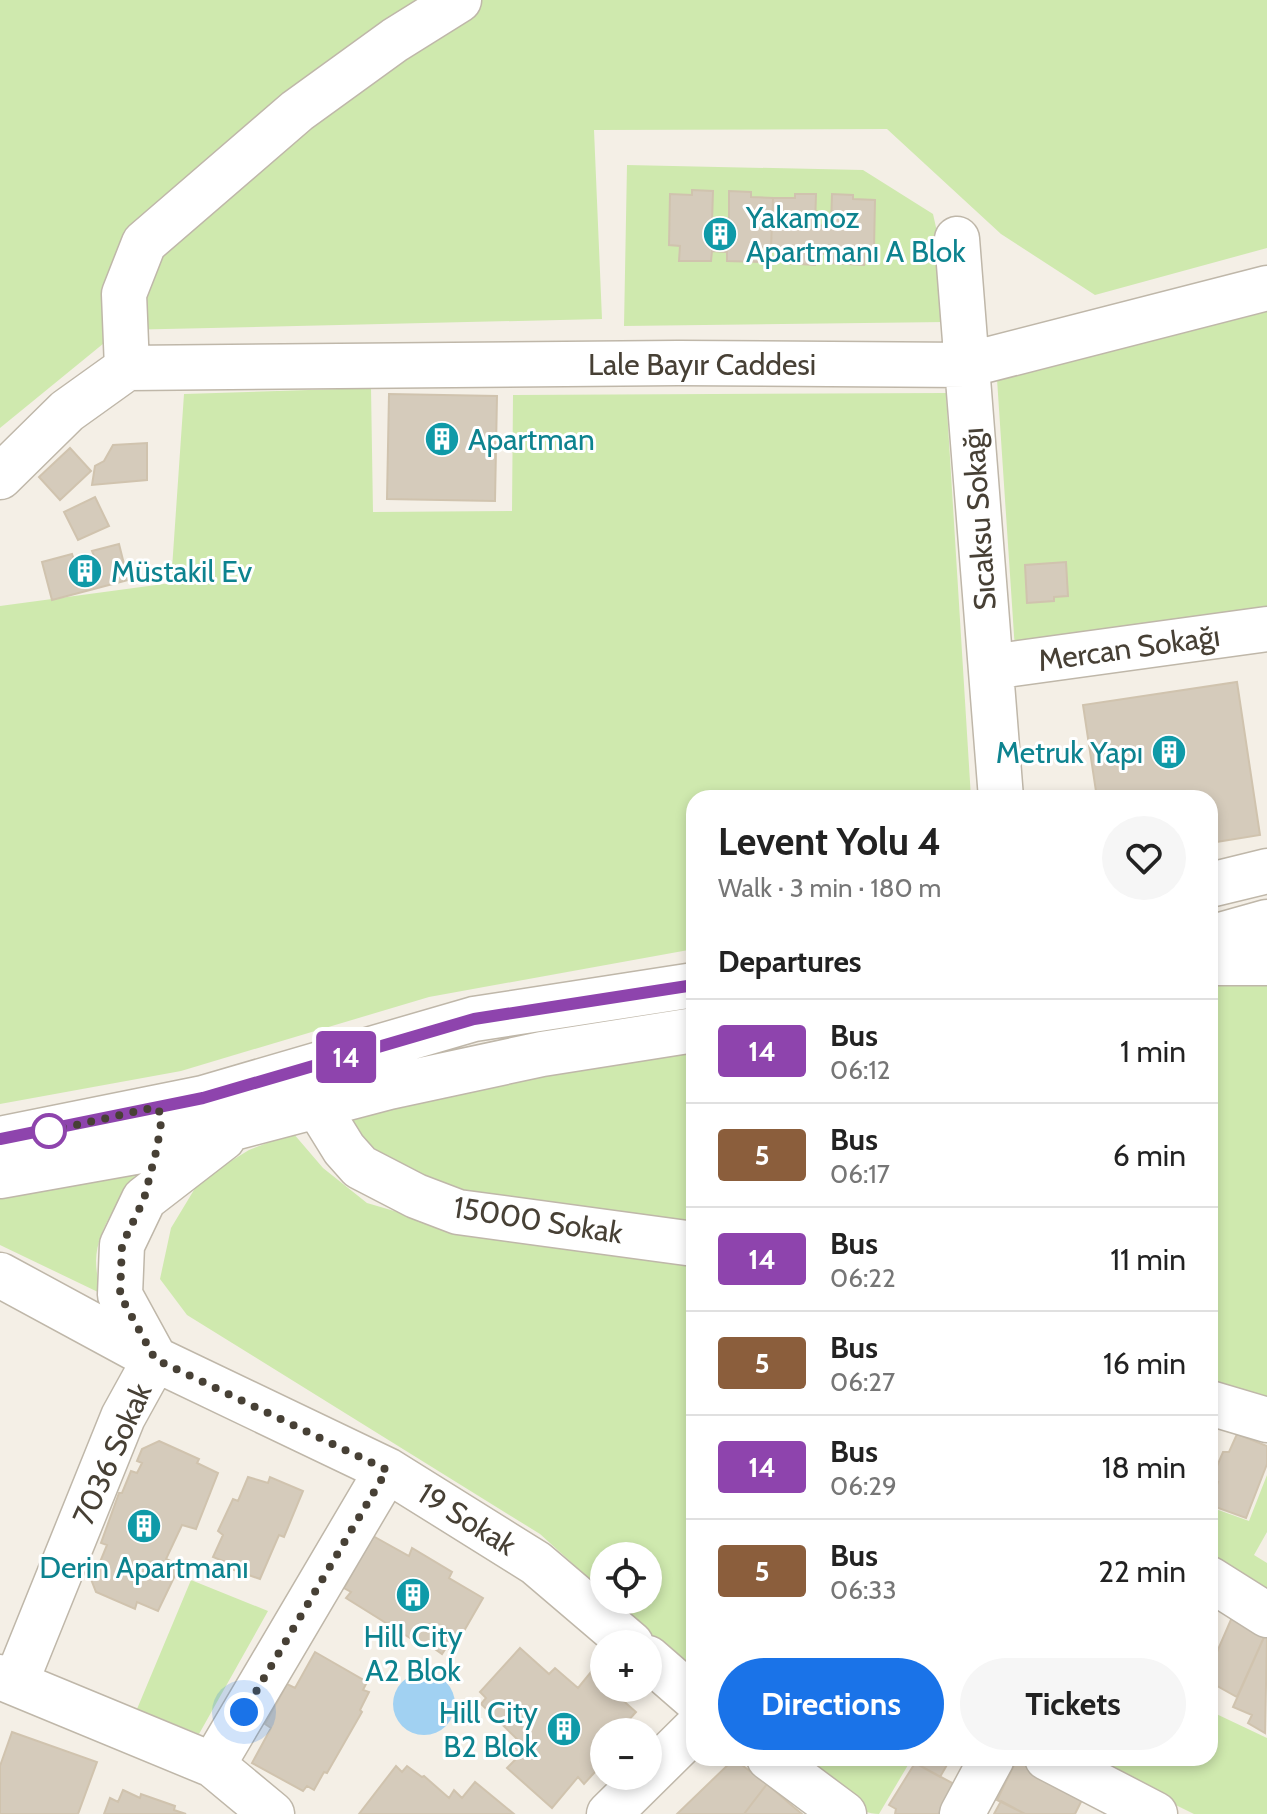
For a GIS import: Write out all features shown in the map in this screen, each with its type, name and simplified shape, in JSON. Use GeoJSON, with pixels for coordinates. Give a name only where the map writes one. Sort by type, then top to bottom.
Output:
{"type":"FeatureCollection","features":[{"type":"Feature","properties":{"kind":"street"},"geometry":{"type":"LineString","coordinates":[[0,477],[67,411],[127,368],[124,294],[144,243],[297,111],[395,40],[459,0]]}},
{"type":"Feature","properties":{"kind":"street","name":"Sıcaksu Sokağı"},"geometry":{"type":"LineString","coordinates":[[957,239],[1000,790]]}},
{"type":"Feature","properties":{"kind":"street","name":"Lale Bayır Caddesi"},"geometry":{"type":"LineString","coordinates":[[127,368],[662,363],[967,365],[1267,288]]}},
{"type":"Feature","properties":{"kind":"street","name":"Mercan Sokağı"},"geometry":{"type":"LineString","coordinates":[[991,667],[1267,629]]}},
{"type":"Feature","properties":{"kind":"street"},"geometry":{"type":"LineString","coordinates":[[1218,883],[1267,871]]}},
{"type":"Feature","properties":{"kind":"street"},"geometry":{"type":"LineString","coordinates":[[1218,936],[1267,922]]}},
{"type":"Feature","properties":{"kind":"street"},"geometry":{"type":"LineString","coordinates":[[1218,963],[1267,963]]}},
{"type":"Feature","properties":{"kind":"street"},"geometry":{"type":"LineString","coordinates":[[144,1199],[234,1129],[311,1088],[474,1019],[686,986]]}},
{"type":"Feature","properties":{"kind":"street"},"geometry":{"type":"LineString","coordinates":[[0,1176],[157,1128],[203,1098],[311,1088],[389,1087],[542,1054],[686,1031]]}},
{"type":"Feature","properties":{"kind":"street","name":"15000 Sokak"},"geometry":{"type":"LineString","coordinates":[[311,1088],[344,1149],[360,1167],[416,1196],[458,1212],[686,1243]]}},
{"type":"Feature","properties":{"kind":"street"},"geometry":{"type":"LineString","coordinates":[[155,1359],[120,1295],[122,1245],[144,1199],[157,1128]]}},
{"type":"Feature","properties":{"kind":"street"},"geometry":{"type":"LineString","coordinates":[[0,1139],[157,1128],[234,1129]]}},
{"type":"Feature","properties":{"kind":"street","name":"19 Sokak"},"geometry":{"type":"LineString","coordinates":[[0,1275],[155,1359],[387,1470],[536,1563],[615,1630]]}},
{"type":"Feature","properties":{"kind":"street","name":"7036 Sokak"},"geometry":{"type":"LineString","coordinates":[[8,1680],[123,1417],[155,1359]]}},
{"type":"Feature","properties":{"kind":"street"},"geometry":{"type":"LineString","coordinates":[[1218,1405],[1267,1420]]}},
{"type":"Feature","properties":{"kind":"street"},"geometry":{"type":"LineString","coordinates":[[213,1765],[387,1470]]}},
{"type":"Feature","properties":{"kind":"street"},"geometry":{"type":"LineString","coordinates":[[1218,1584],[1267,1615]]}},
{"type":"Feature","properties":{"kind":"street"},"geometry":{"type":"LineString","coordinates":[[662,1670],[686,1691]]}},
{"type":"Feature","properties":{"kind":"street"},"geometry":{"type":"LineString","coordinates":[[8,1680],[213,1765],[272,1814]]}},
{"type":"Feature","properties":{"kind":"street"},"geometry":{"type":"LineString","coordinates":[[609,1814],[686,1738]]}},
{"type":"Feature","properties":{"kind":"street"},"geometry":{"type":"LineString","coordinates":[[780,1766],[844,1814]]}},
{"type":"Feature","properties":{"kind":"street"},"geometry":{"type":"LineString","coordinates":[[962,1814],[988,1766]]}},
{"type":"Feature","properties":{"kind":"street"},"geometry":{"type":"LineString","coordinates":[[1062,1766],[1155,1814]]}},
{"type":"Feature","properties":{"kind":"green space"},"geometry":{"type":"Polygon","coordinates":[[[0,0],[1267,0],[1267,248],[1095,295],[1001,234],[887,129],[594,130],[602,319],[120,330],[0,428],[0,0]]]}},
{"type":"Feature","properties":{"kind":"green space"},"geometry":{"type":"Polygon","coordinates":[[[627,165],[863,170],[933,214],[945,267],[946,322],[624,326],[627,165]]]}},
{"type":"Feature","properties":{"kind":"green space"},"geometry":{"type":"Polygon","coordinates":[[[1267,306],[1267,614],[1015,650],[997,379],[1267,306]]]}},
{"type":"Feature","properties":{"kind":"green space"},"geometry":{"type":"Polygon","coordinates":[[[371,388],[373,512],[512,511],[513,395],[946,393],[971,790],[686,790],[686,950],[429,997],[181,1071],[0,1104],[0,606],[171,583],[184,394],[371,388]]]}},
{"type":"Feature","properties":{"kind":"green space"},"geometry":{"type":"Polygon","coordinates":[[[1267,980],[1267,1402],[1218,1389],[1218,981],[1267,980]]]}},
{"type":"Feature","properties":{"kind":"green space"},"geometry":{"type":"Polygon","coordinates":[[[686,1051],[686,1230],[486,1201],[361,1151],[345,1117],[387,1100],[686,1051]]]}},
{"type":"Feature","properties":{"kind":"green space"},"geometry":{"type":"Polygon","coordinates":[[[293,1133],[323,1168],[367,1203],[452,1228],[686,1262],[686,1666],[662,1644],[662,1630],[646,1630],[629,1614],[662,1614],[662,1542],[590,1542],[590,1579],[540,1534],[187,1315],[160,1279],[171,1228],[200,1180],[249,1150],[293,1133]]]}},
{"type":"Feature","properties":{"kind":"green space"},"geometry":{"type":"Polygon","coordinates":[[[145,1167],[113,1211],[101,1235],[96,1261],[100,1293],[0,1245],[0,1187],[145,1167]]]}},
{"type":"Feature","properties":{"kind":"green space"},"geometry":{"type":"Polygon","coordinates":[[[1267,1475],[1267,1532],[1254,1555],[1267,1563],[1267,1600],[1218,1568],[1218,1510],[1249,1521],[1267,1475]]]}},
{"type":"Feature","properties":{"kind":"green space"},"geometry":{"type":"Polygon","coordinates":[[[191,1580],[268,1611],[199,1734],[137,1709],[191,1580]]]}},
{"type":"Feature","properties":{"kind":"green space"},"geometry":{"type":"Polygon","coordinates":[[[1218,1715],[1267,1738],[1267,1814],[1194,1814],[1096,1766],[1218,1766],[1218,1715]]]}},
{"type":"Feature","properties":{"kind":"green space"},"geometry":{"type":"Polygon","coordinates":[[[800,1766],[907,1766],[879,1814],[857,1808],[800,1766]]]}},
{"type":"Feature","properties":{"kind":"water"},"geometry":{"type":"Polygon","coordinates":[[[424,1673],[446,1682],[455,1704],[446,1726],[424,1735],[402,1726],[393,1704],[402,1682],[424,1673]]]}},
{"type":"Feature","properties":{"kind":"building","name":"Yakamoz Apartmanı A Blok"},"geometry":{"type":"Polygon","coordinates":[[[692,190],[713,191],[712,222],[729,222],[729,191],[751,192],[751,197],[773,198],[771,248],[761,247],[760,262],[727,261],[727,252],[712,251],[711,261],[679,261],[680,246],[669,245],[670,194],[692,195],[692,190]]]}},
{"type":"Feature","properties":{"kind":"building"},"geometry":{"type":"Polygon","coordinates":[[[795,194],[816,194],[815,225],[831,226],[832,194],[875,200],[874,249],[864,249],[864,265],[831,263],[832,254],[815,254],[815,265],[783,263],[783,248],[771,248],[773,198],[795,198],[795,194]]]}},
{"type":"Feature","properties":{"kind":"building","name":"Apartman"},"geometry":{"type":"Polygon","coordinates":[[[389,394],[497,396],[495,501],[387,499],[389,394]]]}},
{"type":"Feature","properties":{"kind":"building","name":"Müstakil Ev"},"geometry":{"type":"Polygon","coordinates":[[[147,443],[147,480],[92,485],[95,466],[104,461],[113,445],[147,443]]]}},
{"type":"Feature","properties":{"kind":"building","name":"Müstakil Ev"},"geometry":{"type":"Polygon","coordinates":[[[70,448],[91,471],[60,500],[39,477],[70,448]]]}},
{"type":"Feature","properties":{"kind":"building","name":"Müstakil Ev"},"geometry":{"type":"Polygon","coordinates":[[[95,497],[109,526],[78,540],[64,512],[95,497]]]}},
{"type":"Feature","properties":{"kind":"building","name":"Müstakil Ev"},"geometry":{"type":"Polygon","coordinates":[[[119,544],[128,580],[52,600],[42,562],[72,554],[75,563],[95,558],[92,551],[119,544]]]}},
{"type":"Feature","properties":{"kind":"building"},"geometry":{"type":"Polygon","coordinates":[[[1066,562],[1068,596],[1054,597],[1054,601],[1027,603],[1025,565],[1066,562]]]}},
{"type":"Feature","properties":{"kind":"building","name":"Metruk Yapı"},"geometry":{"type":"Polygon","coordinates":[[[1237,682],[1260,835],[1218,842],[1218,790],[1096,790],[1083,705],[1237,682]]]}},
{"type":"Feature","properties":{"kind":"building"},"geometry":{"type":"Polygon","coordinates":[[[1237,1434],[1267,1446],[1267,1464],[1246,1518],[1218,1508],[1218,1464],[1223,1452],[1229,1452],[1237,1434]]]}},
{"type":"Feature","properties":{"kind":"building","name":"Derin Apartmanı"},"geometry":{"type":"Polygon","coordinates":[[[159,1441],[199,1459],[197,1463],[218,1473],[196,1529],[182,1525],[166,1559],[180,1565],[158,1611],[137,1602],[135,1609],[96,1592],[89,1574],[93,1565],[98,1567],[107,1545],[101,1543],[119,1493],[122,1493],[131,1471],[137,1473],[142,1463],[137,1461],[142,1449],[159,1441]]]}},
{"type":"Feature","properties":{"kind":"building"},"geometry":{"type":"Polygon","coordinates":[[[248,1477],[268,1483],[270,1477],[303,1491],[284,1537],[279,1535],[260,1579],[231,1569],[233,1565],[213,1557],[223,1535],[218,1531],[233,1499],[238,1501],[248,1477]]]}},
{"type":"Feature","properties":{"kind":"building","name":"Hill City A2 Blok"},"geometry":{"type":"Polygon","coordinates":[[[373,1536],[409,1556],[412,1548],[452,1572],[449,1578],[483,1598],[453,1650],[446,1648],[442,1654],[425,1642],[423,1646],[346,1598],[351,1592],[344,1588],[373,1536]]]}},
{"type":"Feature","properties":{"kind":"building"},"geometry":{"type":"Polygon","coordinates":[[[1233,1615],[1265,1635],[1237,1697],[1218,1686],[1218,1650],[1233,1615]]]}},
{"type":"Feature","properties":{"kind":"building"},"geometry":{"type":"Polygon","coordinates":[[[1265,1635],[1265,1733],[1248,1723],[1252,1715],[1233,1707],[1265,1635]]]}},
{"type":"Feature","properties":{"kind":"building","name":"Hill City B2 Blok"},"geometry":{"type":"Polygon","coordinates":[[[520,1648],[549,1674],[555,1668],[578,1688],[590,1673],[590,1702],[625,1702],[636,1712],[631,1718],[590,1718],[590,1777],[584,1784],[578,1777],[552,1808],[507,1768],[521,1754],[513,1745],[518,1740],[481,1704],[486,1698],[480,1692],[520,1648]]]}},
{"type":"Feature","properties":{"kind":"building"},"geometry":{"type":"Polygon","coordinates":[[[315,1652],[367,1682],[363,1690],[369,1692],[360,1710],[362,1712],[327,1773],[324,1772],[314,1790],[307,1786],[303,1791],[252,1763],[271,1728],[265,1724],[287,1684],[295,1688],[315,1652]]]}},
{"type":"Feature","properties":{"kind":"building"},"geometry":{"type":"Polygon","coordinates":[[[12,1732],[97,1762],[78,1814],[0,1814],[0,1766],[12,1732]]]}},
{"type":"Feature","properties":{"kind":"building"},"geometry":{"type":"Polygon","coordinates":[[[396,1766],[402,1772],[407,1766],[424,1776],[449,1798],[454,1790],[462,1798],[475,1782],[514,1814],[359,1814],[396,1766]]]}},
{"type":"Feature","properties":{"kind":"building"},"geometry":{"type":"Polygon","coordinates":[[[727,1766],[743,1766],[767,1784],[744,1814],[677,1814],[727,1766]]]}},
{"type":"Feature","properties":{"kind":"building"},"geometry":{"type":"Polygon","coordinates":[[[913,1766],[921,1766],[954,1784],[939,1814],[895,1814],[896,1809],[889,1805],[913,1766]]]}},
{"type":"Feature","properties":{"kind":"building"},"geometry":{"type":"Polygon","coordinates":[[[920,1766],[946,1766],[940,1777],[920,1766]]]}},
{"type":"Feature","properties":{"kind":"building"},"geometry":{"type":"Polygon","coordinates":[[[1014,1766],[1029,1766],[1083,1798],[1075,1814],[1025,1814],[997,1800],[1014,1766]]]}},
{"type":"Feature","properties":{"kind":"building"},"geometry":{"type":"Polygon","coordinates":[[[767,1784],[790,1804],[802,1814],[744,1814],[767,1784]]]}},
{"type":"Feature","properties":{"kind":"building"},"geometry":{"type":"Polygon","coordinates":[[[123,1790],[140,1798],[141,1794],[175,1806],[174,1810],[186,1814],[104,1814],[110,1798],[118,1802],[123,1790]]]}},
{"type":"Feature","properties":{"kind":"building"},"geometry":{"type":"Polygon","coordinates":[[[1001,1801],[1025,1814],[994,1814],[1001,1801]]]}},
{"type":"Feature","properties":{"kind":"bus line","name":"14"},"geometry":{"type":"LineString","coordinates":[[0,1139],[203,1098],[474,1019],[686,986]]}},
{"type":"Feature","properties":{"kind":"place","name":"Yakamoz Apartmanı A Blok"},"geometry":{"type":"Point","coordinates":[720,234]}},
{"type":"Feature","properties":{"kind":"place","name":"Apartman"},"geometry":{"type":"Point","coordinates":[442,439]}},
{"type":"Feature","properties":{"kind":"place","name":"Müstakil Ev"},"geometry":{"type":"Point","coordinates":[85,571]}},
{"type":"Feature","properties":{"kind":"place","name":"Metruk Yapı"},"geometry":{"type":"Point","coordinates":[1169,752]}},
{"type":"Feature","properties":{"kind":"place","name":"Derin Apartmanı"},"geometry":{"type":"Point","coordinates":[144,1526]}},
{"type":"Feature","properties":{"kind":"place","name":"Hill City A2 Blok"},"geometry":{"type":"Point","coordinates":[413,1595]}},
{"type":"Feature","properties":{"kind":"place","name":"Hill City B2 Blok"},"geometry":{"type":"Point","coordinates":[564,1729]}},
{"type":"Feature","properties":{"kind":"route"},"geometry":{"type":"LineString","coordinates":[[49,1131],[156,1107],[161,1114],[157,1148],[144,1199],[122,1245],[120,1295],[155,1359],[387,1470],[244,1712]]}}]}
